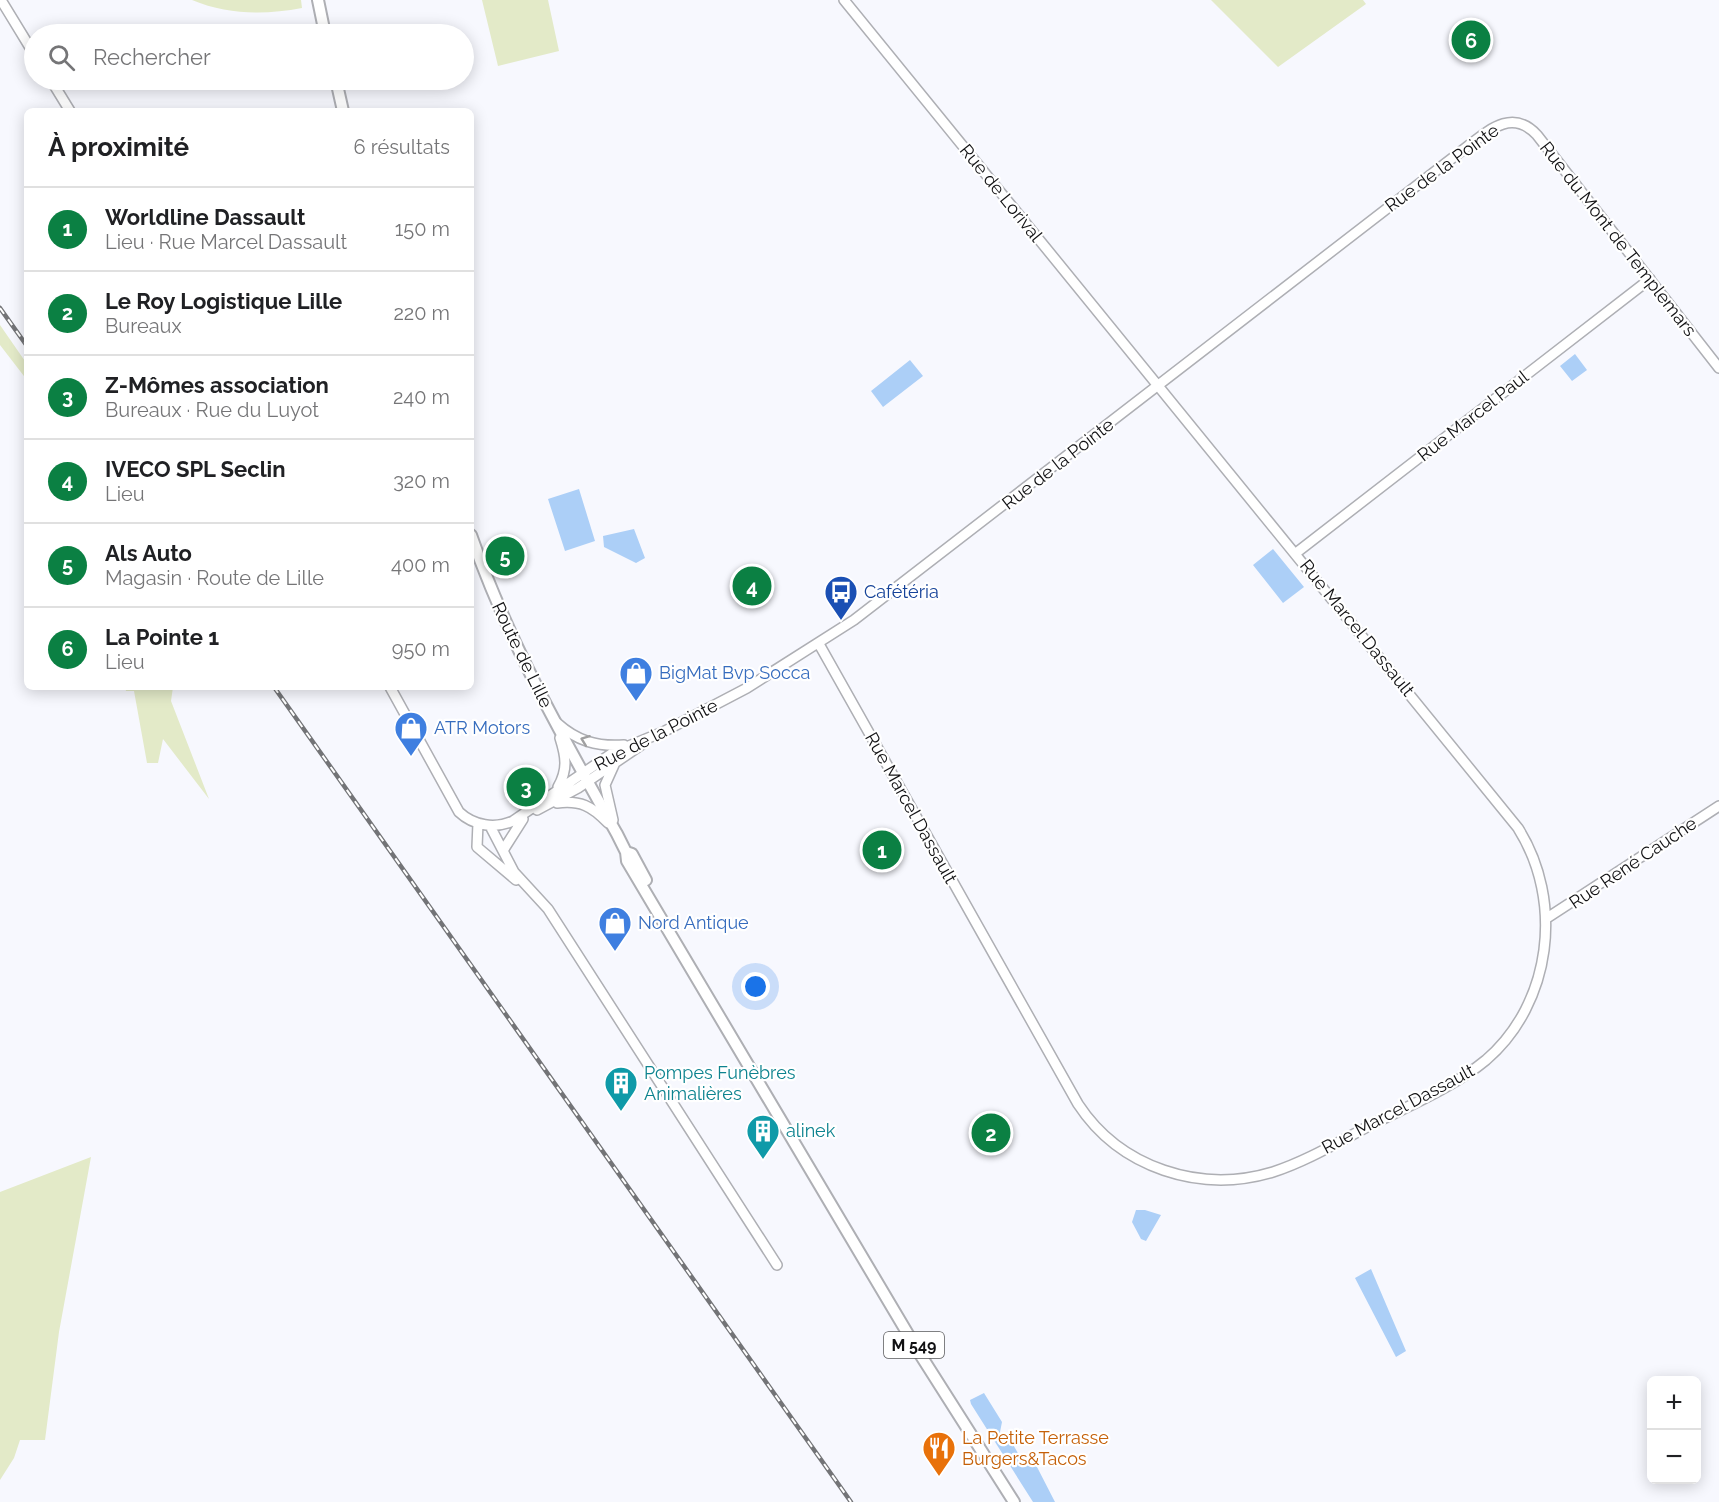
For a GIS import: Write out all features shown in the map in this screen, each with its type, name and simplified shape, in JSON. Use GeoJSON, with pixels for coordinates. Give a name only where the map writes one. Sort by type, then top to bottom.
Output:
{"type":"FeatureCollection","features":[{"type":"Feature","properties":{"kind":"main road"},"geometry":{"type":"LineString","coordinates":[[318,0],[324,24]]}},
{"type":"Feature","properties":{"kind":"main road"},"geometry":{"type":"LineString","coordinates":[[338,90],[342,108]]}},
{"type":"Feature","properties":{"kind":"main road","name":"Route de Lille"},"geometry":{"type":"LineString","coordinates":[[474,543],[500,613],[551,716],[585,777]]}},
{"type":"Feature","properties":{"kind":"main road","name":"M 549"},"geometry":{"type":"LineString","coordinates":[[585,777],[626,852],[632,854],[717,1010],[918,1351],[1014,1502]]}},
{"type":"Feature","properties":{"kind":"street"},"geometry":{"type":"LineString","coordinates":[[1,0],[24,38]]}},
{"type":"Feature","properties":{"kind":"street","name":"Rue de Lorival"},"geometry":{"type":"LineString","coordinates":[[844,0],[1159,385]]}},
{"type":"Feature","properties":{"kind":"street"},"geometry":{"type":"LineString","coordinates":[[0,14],[12,19]]}},
{"type":"Feature","properties":{"kind":"street"},"geometry":{"type":"LineString","coordinates":[[57,90],[68,108]]}},
{"type":"Feature","properties":{"kind":"street","name":"Rue de la Pointe"},"geometry":{"type":"LineString","coordinates":[[585,777],[626,745],[657,735],[747,688],[819,644],[879,602],[1484,133],[1496,125],[1509,122]]}},
{"type":"Feature","properties":{"kind":"street","name":"Rue du Mont de Templemars"},"geometry":{"type":"LineString","coordinates":[[1509,122],[1526,125],[1538,135],[1719,369]]}},
{"type":"Feature","properties":{"kind":"street","name":"Rue Marcel Paul"},"geometry":{"type":"LineString","coordinates":[[1296,554],[1650,279]]}},
{"type":"Feature","properties":{"kind":"street","name":"Rue Marcel Dassault"},"geometry":{"type":"LineString","coordinates":[[819,644],[1078,1104],[1107,1139],[1139,1160],[1162,1170],[1186,1177],[1215,1180],[1241,1179],[1275,1171],[1465,1076],[1498,1048],[1526,1008],[1543,958],[1547,918],[1539,874],[1518,828],[1159,385]]}},
{"type":"Feature","properties":{"kind":"street"},"geometry":{"type":"LineString","coordinates":[[392,690],[451,800],[464,816],[478,823],[490,826],[509,823],[553,803],[585,777]]}},
{"type":"Feature","properties":{"kind":"street"},"geometry":{"type":"LineString","coordinates":[[551,716],[580,740],[597,745],[626,745]]}},
{"type":"Feature","properties":{"kind":"street"},"geometry":{"type":"LineString","coordinates":[[551,716],[566,760],[565,772],[555,791]]}},
{"type":"Feature","properties":{"kind":"street"},"geometry":{"type":"LineString","coordinates":[[504,849],[515,828],[555,791],[623,757],[657,735]]}},
{"type":"Feature","properties":{"kind":"street"},"geometry":{"type":"LineString","coordinates":[[617,834],[605,785],[611,771],[623,757]]}},
{"type":"Feature","properties":{"kind":"street"},"geometry":{"type":"LineString","coordinates":[[553,803],[578,802],[589,806],[617,834]]}},
{"type":"Feature","properties":{"kind":"street","name":"Rue René Cauche"},"geometry":{"type":"LineString","coordinates":[[1547,918],[1719,806]]}},
{"type":"Feature","properties":{"kind":"street"},"geometry":{"type":"LineString","coordinates":[[478,823],[476,842],[482,853],[530,890]]}},
{"type":"Feature","properties":{"kind":"street"},"geometry":{"type":"LineString","coordinates":[[490,826],[504,849],[511,868],[548,909],[777,1264]]}},
{"type":"Feature","properties":{"kind":"street"},"geometry":{"type":"LineString","coordinates":[[482,853],[504,849]]}},
{"type":"Feature","properties":{"kind":"green space"},"geometry":{"type":"Polygon","coordinates":[[[192,0],[301,0],[302,8],[274,12],[233,11],[192,0]]]}},
{"type":"Feature","properties":{"kind":"green space"},"geometry":{"type":"Polygon","coordinates":[[[482,0],[548,0],[559,51],[498,66],[482,0]]]}},
{"type":"Feature","properties":{"kind":"green space"},"geometry":{"type":"Polygon","coordinates":[[[1211,0],[1363,0],[1366,4],[1278,67],[1211,0]]]}},
{"type":"Feature","properties":{"kind":"green space"},"geometry":{"type":"Polygon","coordinates":[[[0,325],[24,360],[24,376],[0,345],[0,325]]]}},
{"type":"Feature","properties":{"kind":"green space"},"geometry":{"type":"Polygon","coordinates":[[[173,690],[171,701],[209,799],[163,739],[158,763],[147,763],[134,691],[126,691],[173,690]]]}},
{"type":"Feature","properties":{"kind":"green space"},"geometry":{"type":"Polygon","coordinates":[[[91,1157],[59,1332],[45,1440],[20,1440],[14,1458],[0,1480],[0,1192],[91,1157]]]}},
{"type":"Feature","properties":{"kind":"water"},"geometry":{"type":"Polygon","coordinates":[[[1575,354],[1587,370],[1572,381],[1560,366],[1575,354]]]}},
{"type":"Feature","properties":{"kind":"water"},"geometry":{"type":"Polygon","coordinates":[[[910,360],[923,376],[883,407],[871,391],[910,360]]]}},
{"type":"Feature","properties":{"kind":"water"},"geometry":{"type":"Polygon","coordinates":[[[579,489],[595,541],[565,551],[548,499],[579,489]]]}},
{"type":"Feature","properties":{"kind":"water"},"geometry":{"type":"Polygon","coordinates":[[[634,529],[645,558],[636,563],[604,547],[603,536],[634,529]]]}},
{"type":"Feature","properties":{"kind":"water"},"geometry":{"type":"Polygon","coordinates":[[[1273,549],[1304,587],[1283,603],[1253,565],[1273,549]]]}},
{"type":"Feature","properties":{"kind":"water"},"geometry":{"type":"Polygon","coordinates":[[[1136,1210],[1161,1215],[1146,1241],[1141,1239],[1132,1222],[1136,1210]]]}},
{"type":"Feature","properties":{"kind":"water"},"geometry":{"type":"Polygon","coordinates":[[[1371,1269],[1406,1351],[1396,1357],[1355,1278],[1371,1269]]]}},
{"type":"Feature","properties":{"kind":"water"},"geometry":{"type":"Polygon","coordinates":[[[984,1393],[1002,1422],[1000,1432],[1004,1439],[1011,1441],[1019,1455],[1037,1467],[1055,1502],[1033,1502],[971,1404],[970,1400],[984,1393]]]}},
{"type":"Feature","properties":{"kind":"railway"},"geometry":{"type":"LineString","coordinates":[[0,308],[24,342]]}},
{"type":"Feature","properties":{"kind":"railway"},"geometry":{"type":"LineString","coordinates":[[276,690],[851,1502]]}},
{"type":"Feature","properties":{"kind":"place","name":"La Pointe 1"},"geometry":{"type":"Point","coordinates":[1471,40]}},
{"type":"Feature","properties":{"kind":"place","name":"Als Auto"},"geometry":{"type":"Point","coordinates":[505,556]}},
{"type":"Feature","properties":{"kind":"place","name":"IVECO SPL Seclin"},"geometry":{"type":"Point","coordinates":[752,586]}},
{"type":"Feature","properties":{"kind":"place","name":"Cafétéria"},"geometry":{"type":"Point","coordinates":[841,621]}},
{"type":"Feature","properties":{"kind":"place","name":"BigMat Bvp Socca"},"geometry":{"type":"Point","coordinates":[636,702]}},
{"type":"Feature","properties":{"kind":"place","name":"ATR Motors"},"geometry":{"type":"Point","coordinates":[411,757]}},
{"type":"Feature","properties":{"kind":"place","name":"Z-Mômes association"},"geometry":{"type":"Point","coordinates":[526,787]}},
{"type":"Feature","properties":{"kind":"place","name":"Worldline Dassault"},"geometry":{"type":"Point","coordinates":[882,850]}},
{"type":"Feature","properties":{"kind":"place","name":"Nord Antique"},"geometry":{"type":"Point","coordinates":[615,952]}},
{"type":"Feature","properties":{"kind":"place","name":"Pompes Funèbres Animalières"},"geometry":{"type":"Point","coordinates":[621,1112]}},
{"type":"Feature","properties":{"kind":"place","name":"Le Roy Logistique Lille"},"geometry":{"type":"Point","coordinates":[991,1133]}},
{"type":"Feature","properties":{"kind":"place","name":"alinek"},"geometry":{"type":"Point","coordinates":[763,1160]}},
{"type":"Feature","properties":{"kind":"place","name":"La Petite Terrasse Burgers&Tacos"},"geometry":{"type":"Point","coordinates":[939,1477]}}]}
